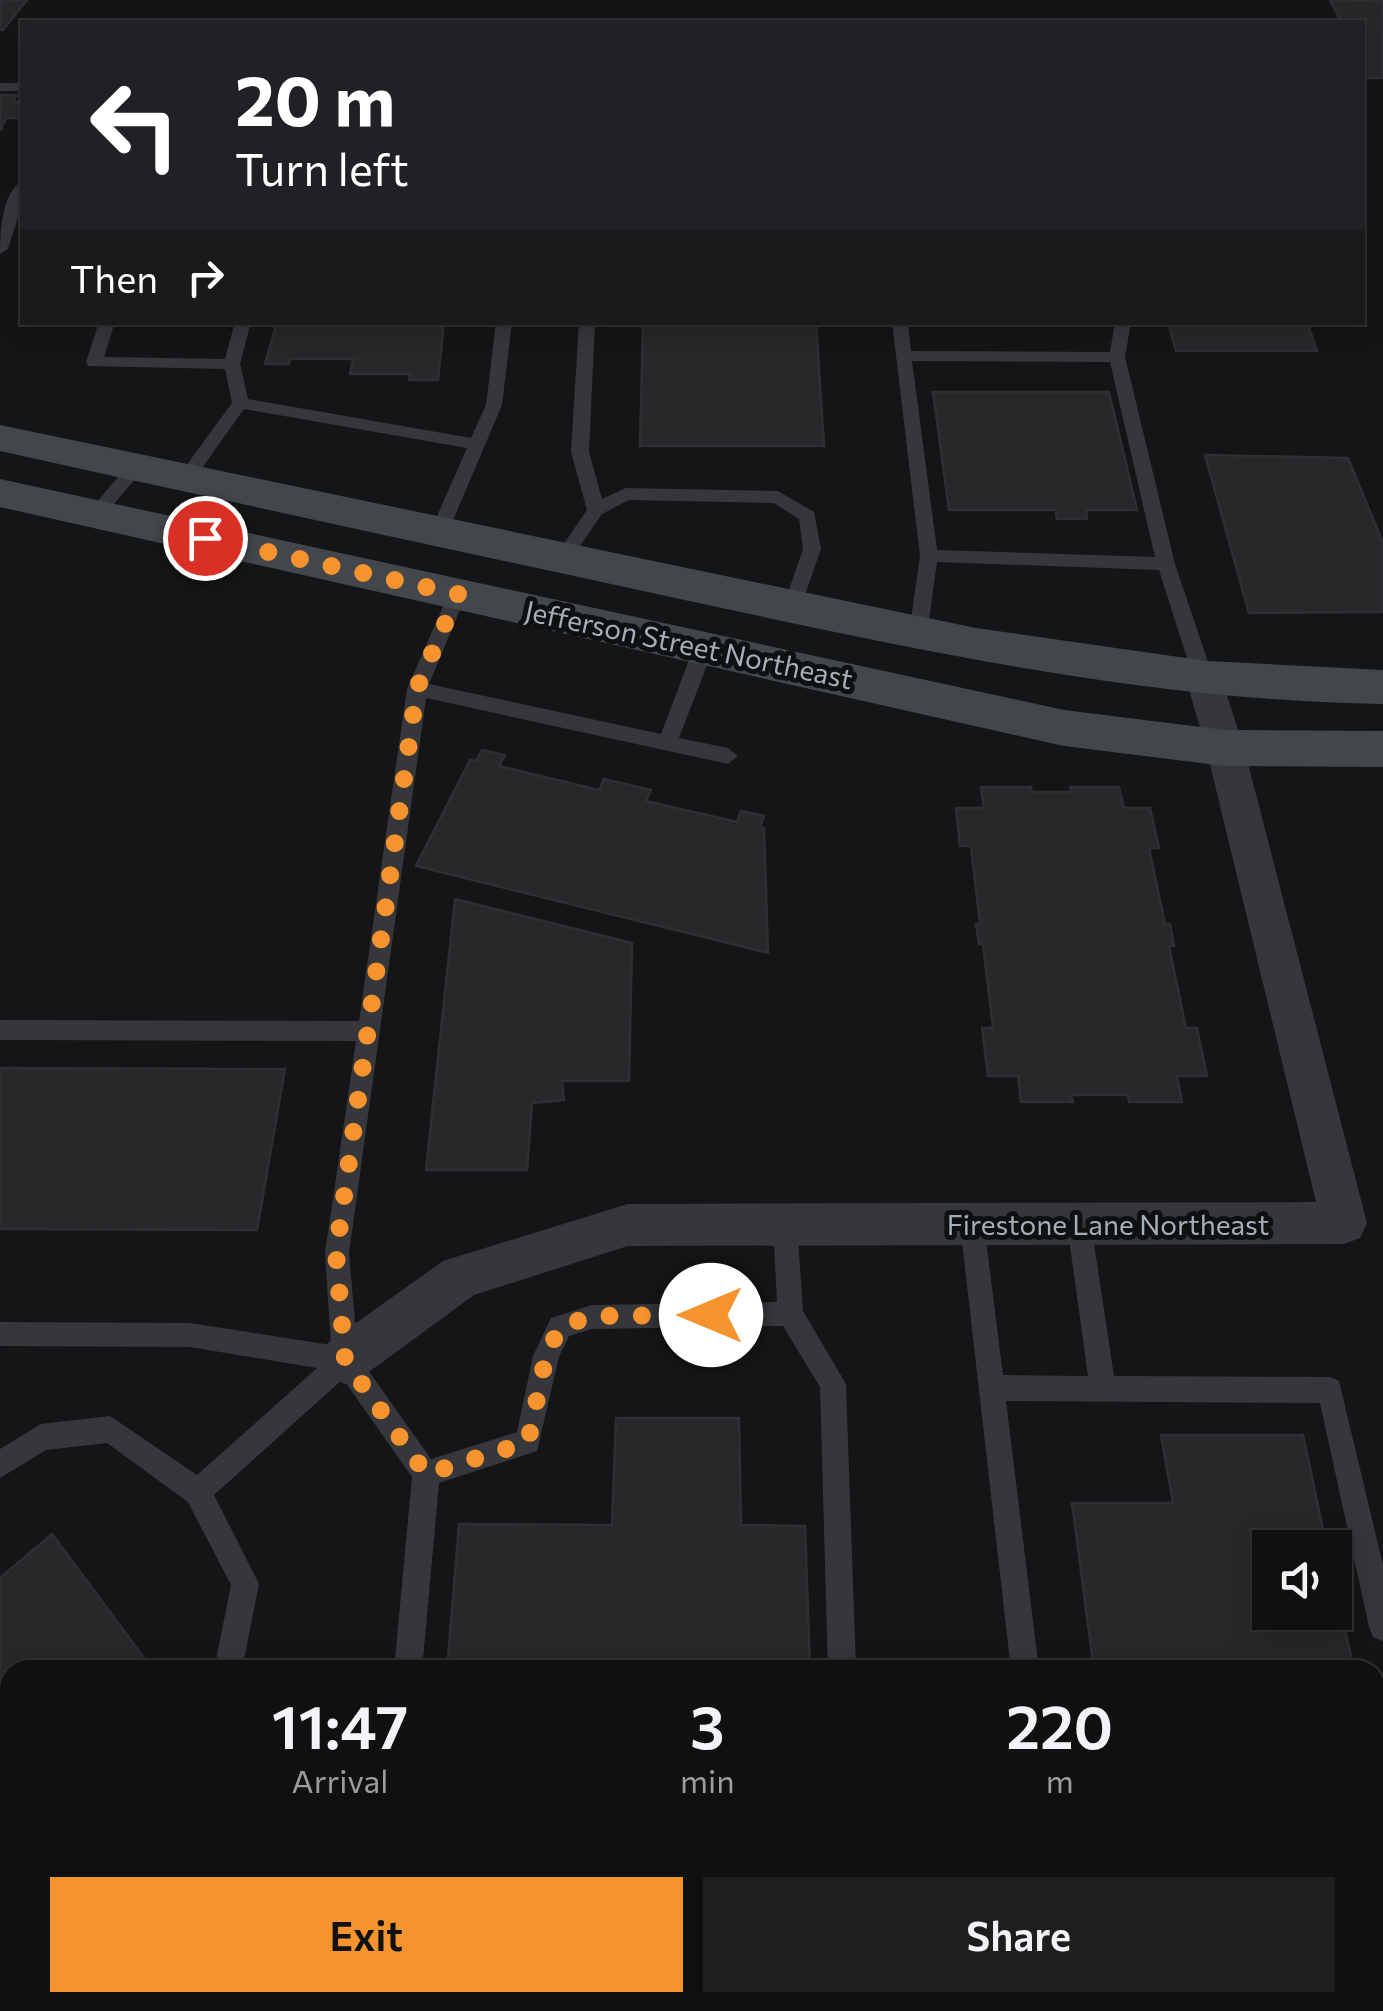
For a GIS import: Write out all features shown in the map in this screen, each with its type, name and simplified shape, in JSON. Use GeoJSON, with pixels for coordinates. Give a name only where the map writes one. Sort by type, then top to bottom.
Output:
{"type":"FeatureCollection","features":[{"type":"Feature","properties":{"kind":"main road","name":"Jefferson Street Northeast"},"geometry":{"type":"LineString","coordinates":[[0,438],[918,634],[1068,662],[1204,680],[1383,687]]}},
{"type":"Feature","properties":{"kind":"main road","name":"Jefferson Street Northeast"},"geometry":{"type":"LineString","coordinates":[[0,493],[1064,728],[1225,748],[1383,749]]}},
{"type":"Feature","properties":{"kind":"street","name":"Firestone Lane Northeast"},"geometry":{"type":"LineString","coordinates":[[345,1360],[460,1277],[628,1225],[1344,1223],[1225,748],[1204,680]]}},
{"type":"Feature","properties":{"kind":"lane"},"geometry":{"type":"LineString","coordinates":[[0,249],[20,191]]}},
{"type":"Feature","properties":{"kind":"lane"},"geometry":{"type":"LineString","coordinates":[[106,325],[94,362],[232,364]]}},
{"type":"Feature","properties":{"kind":"lane"},"geometry":{"type":"LineString","coordinates":[[186,478],[240,403],[232,364],[242,325]]}},
{"type":"Feature","properties":{"kind":"lane"},"geometry":{"type":"LineString","coordinates":[[439,532],[494,405],[504,325]]}},
{"type":"Feature","properties":{"kind":"lane"},"geometry":{"type":"LineString","coordinates":[[587,325],[580,452],[596,510]]}},
{"type":"Feature","properties":{"kind":"lane"},"geometry":{"type":"LineString","coordinates":[[900,325],[928,556],[918,634]]}},
{"type":"Feature","properties":{"kind":"lane"},"geometry":{"type":"LineString","coordinates":[[1122,325],[1117,357],[1166,564],[1204,680]]}},
{"type":"Feature","properties":{"kind":"lane"},"geometry":{"type":"LineString","coordinates":[[903,356],[1117,357]]}},
{"type":"Feature","properties":{"kind":"lane"},"geometry":{"type":"LineString","coordinates":[[240,403],[477,444]]}},
{"type":"Feature","properties":{"kind":"lane"},"geometry":{"type":"LineString","coordinates":[[96,514],[136,467]]}},
{"type":"Feature","properties":{"kind":"lane"},"geometry":{"type":"LineString","coordinates":[[562,558],[596,510],[626,494],[778,497],[808,516],[812,549],[792,607]]}},
{"type":"Feature","properties":{"kind":"lane"},"geometry":{"type":"LineString","coordinates":[[928,556],[1166,564]]}},
{"type":"Feature","properties":{"kind":"lane"},"geometry":{"type":"LineString","coordinates":[[409,1660],[426,1474],[345,1360],[336,1253],[417,688],[458,594]]}},
{"type":"Feature","properties":{"kind":"lane"},"geometry":{"type":"LineString","coordinates":[[667,742],[704,647]]}},
{"type":"Feature","properties":{"kind":"lane"},"geometry":{"type":"LineString","coordinates":[[417,688],[728,756]]}},
{"type":"Feature","properties":{"kind":"lane"},"geometry":{"type":"LineString","coordinates":[[0,1030],[368,1031]]}},
{"type":"Feature","properties":{"kind":"lane"},"geometry":{"type":"LineString","coordinates":[[785,1224],[790,1314],[833,1384],[842,1660]]}},
{"type":"Feature","properties":{"kind":"lane"},"geometry":{"type":"LineString","coordinates":[[972,1224],[1025,1660]]}},
{"type":"Feature","properties":{"kind":"lane"},"geometry":{"type":"LineString","coordinates":[[1079,1224],[1102,1388]]}},
{"type":"Feature","properties":{"kind":"lane"},"geometry":{"type":"LineString","coordinates":[[426,1474],[528,1442],[546,1356],[560,1327],[592,1316],[790,1314]]}},
{"type":"Feature","properties":{"kind":"lane"},"geometry":{"type":"LineString","coordinates":[[0,1334],[190,1335],[345,1360]]}},
{"type":"Feature","properties":{"kind":"lane"},"geometry":{"type":"LineString","coordinates":[[198,1492],[345,1360]]}},
{"type":"Feature","properties":{"kind":"lane"},"geometry":{"type":"LineString","coordinates":[[992,1388],[1330,1390],[1383,1627]]}},
{"type":"Feature","properties":{"kind":"lane"},"geometry":{"type":"LineString","coordinates":[[0,1465],[41,1437],[110,1428],[198,1492],[245,1584],[230,1660]]}},
{"type":"Feature","properties":{"kind":"building"},"geometry":{"type":"Polygon","coordinates":[[[0,0],[27,0],[3,30],[0,30],[0,0]]]}},
{"type":"Feature","properties":{"kind":"building"},"geometry":{"type":"Polygon","coordinates":[[[1330,0],[1383,0],[1383,78],[1367,78],[1365,74],[1365,20],[1340,20],[1330,0]]]}},
{"type":"Feature","properties":{"kind":"building"},"geometry":{"type":"Polygon","coordinates":[[[0,95],[17,95],[13,102],[20,102],[20,118],[6,118],[0,131],[0,95]]]}},
{"type":"Feature","properties":{"kind":"building"},"geometry":{"type":"Polygon","coordinates":[[[276,325],[444,325],[438,380],[409,380],[410,374],[350,374],[353,359],[290,359],[289,364],[265,364],[276,325]]]}},
{"type":"Feature","properties":{"kind":"building"},"geometry":{"type":"Polygon","coordinates":[[[816,325],[824,446],[640,446],[643,326],[612,326],[816,325]]]}},
{"type":"Feature","properties":{"kind":"building"},"geometry":{"type":"Polygon","coordinates":[[[1169,325],[1308,325],[1317,351],[1176,351],[1169,325]]]}},
{"type":"Feature","properties":{"kind":"building"},"geometry":{"type":"Polygon","coordinates":[[[933,392],[1109,392],[1137,510],[1086,510],[1087,519],[1057,519],[1056,510],[949,510],[933,392]]]}},
{"type":"Feature","properties":{"kind":"building"},"geometry":{"type":"Polygon","coordinates":[[[1205,455],[1348,458],[1383,543],[1383,612],[1249,613],[1205,455]]]}},
{"type":"Feature","properties":{"kind":"building"},"geometry":{"type":"Polygon","coordinates":[[[482,750],[505,755],[499,766],[599,790],[604,779],[651,790],[646,801],[737,822],[741,811],[764,816],[760,827],[764,828],[768,953],[416,866],[470,760],[476,761],[482,750]]]}},
{"type":"Feature","properties":{"kind":"building"},"geometry":{"type":"Polygon","coordinates":[[[981,787],[1071,792],[1070,787],[1119,787],[1124,808],[1150,808],[1159,848],[1149,848],[1165,924],[1170,924],[1174,946],[1169,946],[1186,1028],[1197,1028],[1207,1076],[1177,1076],[1182,1102],[1129,1102],[1128,1095],[1071,1095],[1073,1102],[1021,1102],[1018,1076],[988,1076],[982,1028],[993,1028],[983,944],[979,944],[976,924],[980,924],[971,846],[960,846],[956,808],[984,808],[981,787]]]}},
{"type":"Feature","properties":{"kind":"building"},"geometry":{"type":"Polygon","coordinates":[[[455,899],[632,943],[629,1081],[562,1081],[564,1100],[532,1103],[527,1170],[426,1170],[455,899]]]}},
{"type":"Feature","properties":{"kind":"building"},"geometry":{"type":"Polygon","coordinates":[[[0,1068],[285,1069],[257,1230],[0,1229],[0,1068]]]}},
{"type":"Feature","properties":{"kind":"building"},"geometry":{"type":"Polygon","coordinates":[[[616,1418],[739,1418],[741,1525],[805,1526],[810,1660],[448,1660],[459,1524],[612,1525],[616,1418]]]}},
{"type":"Feature","properties":{"kind":"building"},"geometry":{"type":"Polygon","coordinates":[[[1161,1435],[1303,1435],[1323,1530],[1252,1530],[1252,1630],[1345,1630],[1352,1660],[1093,1660],[1072,1503],[1173,1503],[1161,1435]]]}},
{"type":"Feature","properties":{"kind":"building"},"geometry":{"type":"Polygon","coordinates":[[[52,1534],[146,1660],[0,1660],[0,1578],[52,1534]]]}},
{"type":"Feature","properties":{"kind":"route"},"geometry":{"type":"LineString","coordinates":[[205,538],[458,594],[417,688],[336,1253],[345,1360],[426,1474],[528,1442],[546,1356],[560,1327],[592,1316],[711,1315]]}}]}
